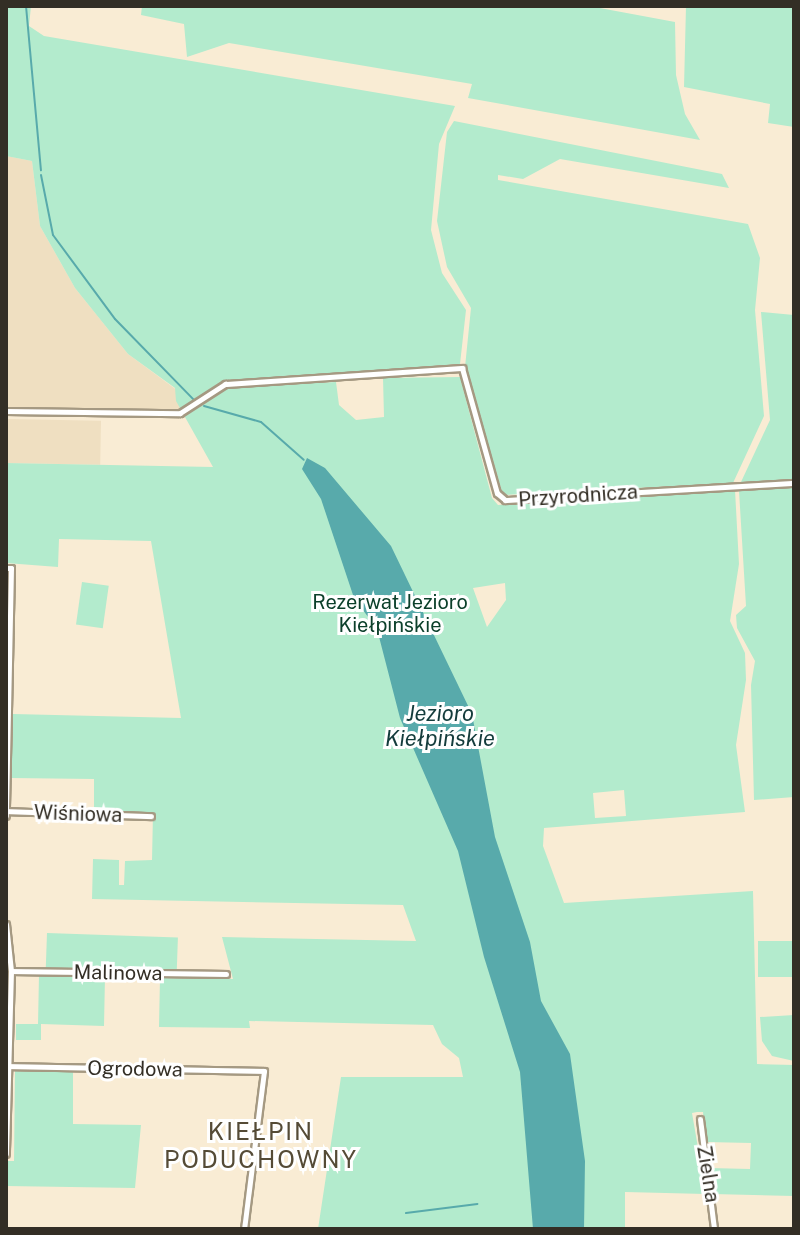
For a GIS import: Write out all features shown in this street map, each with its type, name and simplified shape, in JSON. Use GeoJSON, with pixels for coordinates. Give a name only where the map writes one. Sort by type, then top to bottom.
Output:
{"type":"FeatureCollection","features":[{"type":"Feature","properties":{"kind":"street","name":"Przyrodnicza"},"geometry":{"type":"LineString","coordinates":[[6,411],[180,413],[225,384],[462,368],[497,493],[505,500],[794,483]]}},
{"type":"Feature","properties":{"kind":"street"},"geometry":{"type":"LineString","coordinates":[[6,813],[8,568]]}},
{"type":"Feature","properties":{"kind":"street","name":"Wiśniowa"},"geometry":{"type":"LineString","coordinates":[[6,813],[151,816]]}},
{"type":"Feature","properties":{"kind":"street"},"geometry":{"type":"LineString","coordinates":[[6,924],[11,971],[6,1154]]}},
{"type":"Feature","properties":{"kind":"street","name":"Malinowa"},"geometry":{"type":"LineString","coordinates":[[11,971],[226,974]]}},
{"type":"Feature","properties":{"kind":"street","name":"Ogrodowa"},"geometry":{"type":"LineString","coordinates":[[7,1066],[264,1071],[244,1229]]}},
{"type":"Feature","properties":{"kind":"street","name":"Zielna"},"geometry":{"type":"LineString","coordinates":[[700,1119],[714,1229]]}},
{"type":"Feature","properties":{"kind":"shaded area"},"geometry":{"type":"Polygon","coordinates":[[[6,156],[32,161],[40,226],[75,288],[128,354],[193,402],[180,411],[6,407],[6,156]]]}},
{"type":"Feature","properties":{"kind":"shaded area"},"geometry":{"type":"Polygon","coordinates":[[[6,419],[101,421],[100,465],[6,463],[6,419]]]}},
{"type":"Feature","properties":{"kind":"green space","name":"Rezerwat Jezioro Kiełpińskie"},"geometry":{"type":"Polygon","coordinates":[[[6,6],[31,6],[29,26],[44,36],[455,106],[439,144],[431,230],[442,273],[466,310],[460,364],[307,376],[315,383],[336,382],[339,405],[356,420],[384,417],[383,378],[460,377],[492,498],[498,505],[735,490],[739,564],[730,621],[745,653],[746,680],[736,745],[745,812],[544,828],[543,846],[564,903],[753,891],[757,1064],[794,1065],[794,1196],[712,1194],[709,1168],[750,1169],[751,1143],[706,1142],[703,1112],[697,1112],[692,1113],[706,1194],[625,1192],[625,1229],[318,1229],[341,1077],[463,1077],[459,1058],[442,1044],[433,1025],[249,1021],[250,1028],[159,1027],[160,978],[233,979],[222,937],[416,941],[403,905],[92,899],[93,859],[119,860],[119,885],[124,885],[125,861],[152,860],[153,813],[94,811],[94,779],[11,778],[13,714],[181,718],[151,541],[59,539],[58,567],[6,563],[6,463],[213,467],[176,401],[175,388],[128,354],[75,288],[40,226],[32,161],[6,156],[6,6]],[[505,583],[473,588],[487,627],[506,600],[505,583]],[[624,790],[593,793],[595,818],[626,816],[624,790]]]}},
{"type":"Feature","properties":{"kind":"green space"},"geometry":{"type":"Polygon","coordinates":[[[142,6],[589,6],[675,22],[676,75],[685,114],[700,140],[468,98],[472,84],[229,43],[187,57],[184,24],[141,15],[142,6]]]}},
{"type":"Feature","properties":{"kind":"green space"},"geometry":{"type":"Polygon","coordinates":[[[686,6],[794,6],[794,127],[768,123],[770,104],[684,87],[686,6]]]}},
{"type":"Feature","properties":{"kind":"green space"},"geometry":{"type":"Polygon","coordinates":[[[454,121],[722,174],[729,188],[560,159],[523,179],[498,175],[498,180],[748,224],[760,258],[755,310],[764,416],[733,483],[503,495],[465,367],[471,308],[447,267],[437,221],[447,132],[454,121]]]}},
{"type":"Feature","properties":{"kind":"green space"},"geometry":{"type":"Polygon","coordinates":[[[761,312],[794,315],[794,479],[741,482],[770,420],[761,312]]]}},
{"type":"Feature","properties":{"kind":"green space"},"geometry":{"type":"Polygon","coordinates":[[[794,487],[794,797],[754,800],[751,685],[755,661],[737,628],[736,615],[746,606],[739,491],[794,487]]]}},
{"type":"Feature","properties":{"kind":"green space"},"geometry":{"type":"Polygon","coordinates":[[[82,582],[109,586],[103,628],[76,625],[82,582]]]}},
{"type":"Feature","properties":{"kind":"green space"},"geometry":{"type":"Polygon","coordinates":[[[47,933],[178,938],[177,975],[46,970],[47,933]]]}},
{"type":"Feature","properties":{"kind":"green space"},"geometry":{"type":"Polygon","coordinates":[[[758,941],[794,941],[794,977],[758,977],[758,941]]]}},
{"type":"Feature","properties":{"kind":"green space"},"geometry":{"type":"Polygon","coordinates":[[[39,975],[105,977],[104,1026],[41,1024],[41,1040],[16,1040],[16,1024],[38,1024],[39,975]]]}},
{"type":"Feature","properties":{"kind":"green space"},"geometry":{"type":"Polygon","coordinates":[[[794,1015],[794,1061],[772,1056],[762,1041],[760,1017],[794,1015]]]}},
{"type":"Feature","properties":{"kind":"green space"},"geometry":{"type":"Polygon","coordinates":[[[15,1071],[73,1072],[73,1124],[141,1125],[135,1188],[6,1186],[6,1161],[14,1161],[15,1071]]]}},
{"type":"Feature","properties":{"kind":"water","name":"Jezioro Kiełpińskie"},"geometry":{"type":"Polygon","coordinates":[[[307,458],[325,468],[391,546],[472,714],[495,837],[530,942],[541,1001],[570,1054],[585,1161],[584,1229],[533,1229],[520,1072],[484,957],[458,851],[400,718],[377,629],[354,598],[321,499],[302,469],[307,458]]]}},
{"type":"Feature","properties":{"kind":"waterway"},"geometry":{"type":"LineString","coordinates":[[26,6],[41,170]]}},
{"type":"Feature","properties":{"kind":"waterway"},"geometry":{"type":"LineString","coordinates":[[41,175],[53,235],[115,319],[194,400]]}},
{"type":"Feature","properties":{"kind":"waterway"},"geometry":{"type":"LineString","coordinates":[[204,406],[261,422],[304,460]]}},
{"type":"Feature","properties":{"kind":"waterway"},"geometry":{"type":"LineString","coordinates":[[406,1213],[477,1204]]}},
{"type":"Feature","properties":{"kind":"district","name":"KIEŁPIN PODUCHOWNY"},"geometry":{"type":"Point","coordinates":[261,1146]}}]}
